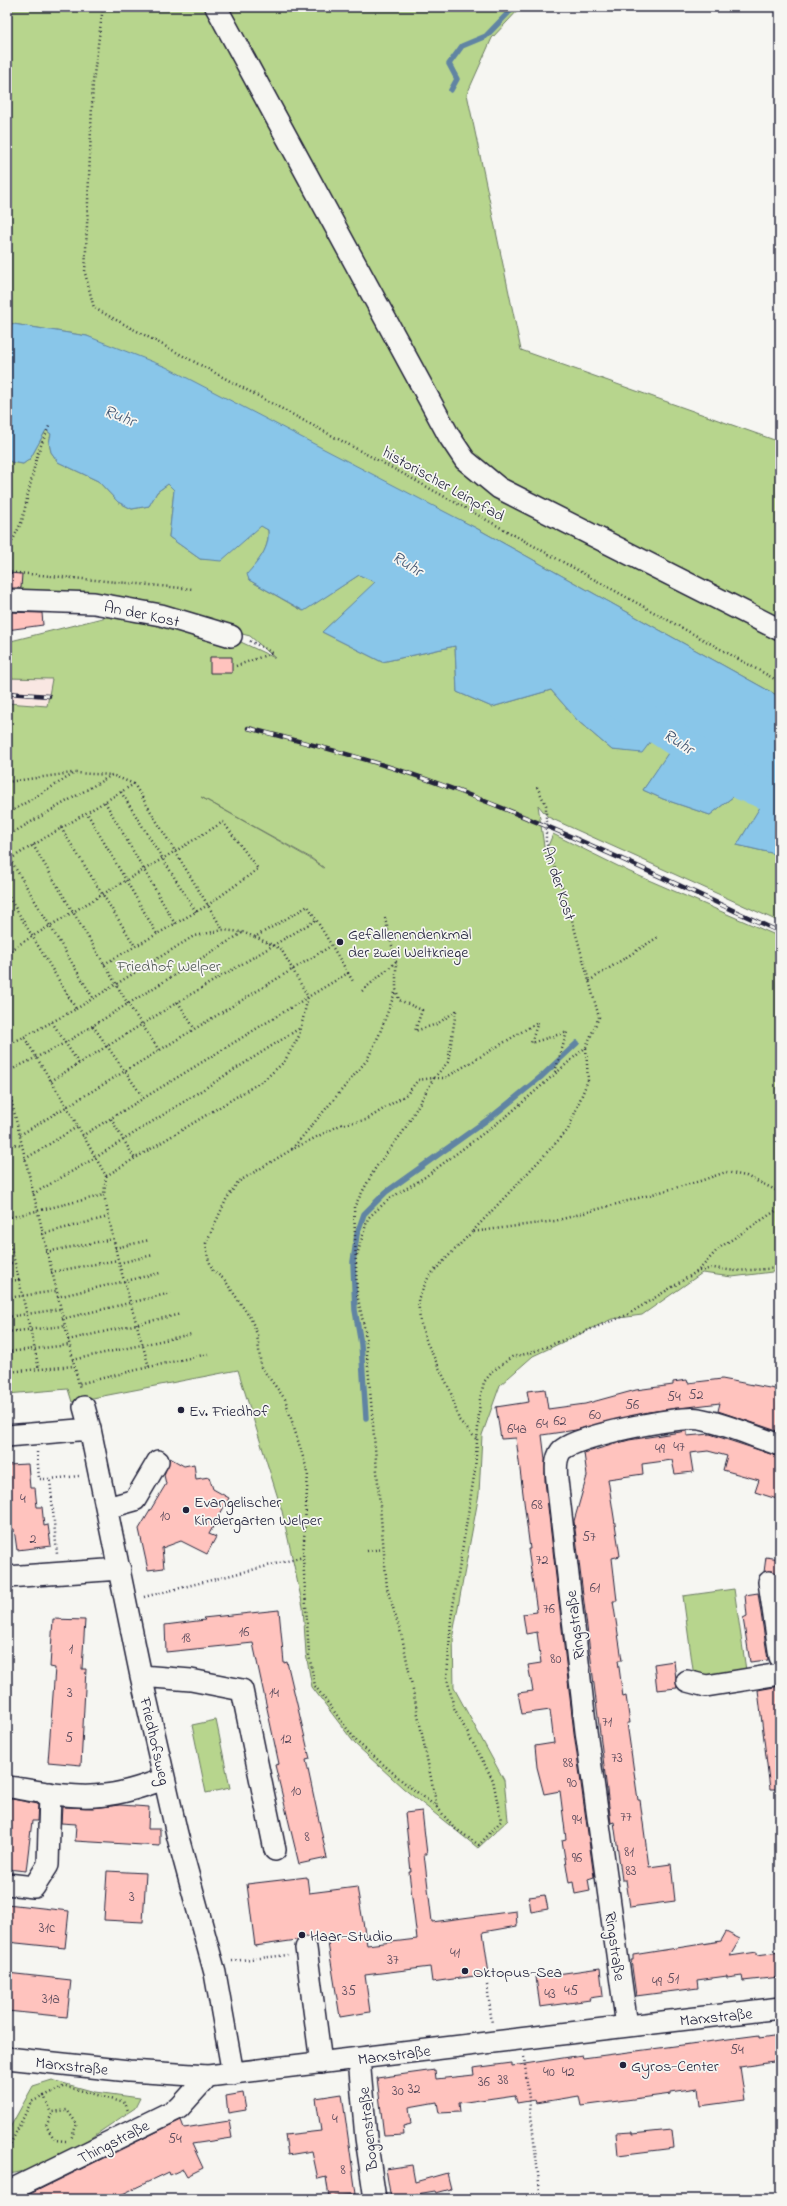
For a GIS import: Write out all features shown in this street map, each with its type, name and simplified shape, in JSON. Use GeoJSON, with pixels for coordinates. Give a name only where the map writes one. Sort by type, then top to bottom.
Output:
{"type":"FeatureCollection","features":[{"type":"Feature","properties":{"kind":"street"},"geometry":{"type":"LineString","coordinates":[[216,7],[445,429],[466,460],[499,488],[780,630]]}},
{"type":"Feature","properties":{"kind":"street","name":"An der Kost"},"geometry":{"type":"LineString","coordinates":[[7,600],[94,603],[161,615],[232,636]]}},
{"type":"Feature","properties":{"kind":"street","name":"Friedhofsweg"},"geometry":{"type":"LineString","coordinates":[[84,1408],[90,1429],[164,1779],[213,1963],[234,2074]]}},
{"type":"Feature","properties":{"kind":"street","name":"Ringstraße"},"geometry":{"type":"LineString","coordinates":[[627,2026],[586,1731],[557,1480],[557,1461],[564,1448],[579,1441],[667,1419],[700,1419],[780,1445]]}},
{"type":"Feature","properties":{"kind":"street"},"geometry":{"type":"LineString","coordinates":[[7,1436],[90,1429]]}},
{"type":"Feature","properties":{"kind":"street"},"geometry":{"type":"LineString","coordinates":[[107,1508],[135,1500],[158,1461]]}},
{"type":"Feature","properties":{"kind":"street"},"geometry":{"type":"LineString","coordinates":[[7,1577],[120,1569]]}},
{"type":"Feature","properties":{"kind":"street"},"geometry":{"type":"LineString","coordinates":[[769,1582],[780,1657]]}},
{"type":"Feature","properties":{"kind":"street"},"geometry":{"type":"LineString","coordinates":[[687,1681],[706,1686],[780,1674]]}},
{"type":"Feature","properties":{"kind":"street"},"geometry":{"type":"LineString","coordinates":[[141,1676],[191,1680],[242,1690],[275,1850]]}},
{"type":"Feature","properties":{"kind":"street"},"geometry":{"type":"LineString","coordinates":[[10,1787],[50,1793],[104,1795],[137,1789],[164,1779]]}},
{"type":"Feature","properties":{"kind":"street"},"geometry":{"type":"LineString","coordinates":[[7,1884],[34,1887],[48,1864],[50,1793]]}},
{"type":"Feature","properties":{"kind":"street"},"geometry":{"type":"LineString","coordinates":[[306,1951],[321,2063]]}},
{"type":"Feature","properties":{"kind":"street","name":"Marxstraße"},"geometry":{"type":"LineString","coordinates":[[7,2058],[129,2071],[208,2076],[780,2008]]}},
{"type":"Feature","properties":{"kind":"street","name":"Bogenstraße"},"geometry":{"type":"LineString","coordinates":[[359,2059],[366,2138],[375,2199]]}},
{"type":"Feature","properties":{"kind":"street","name":"Thingstraße"},"geometry":{"type":"LineString","coordinates":[[7,2192],[179,2108],[208,2076]]}},
{"type":"Feature","properties":{"kind":"path","name":"historischer Leinpfad"},"geometry":{"type":"LineString","coordinates":[[103,7],[93,82],[85,273],[94,308],[409,477],[780,682]]}},
{"type":"Feature","properties":{"kind":"path"},"geometry":{"type":"LineString","coordinates":[[7,552],[22,521],[37,455],[50,424]]}},
{"type":"Feature","properties":{"kind":"path"},"geometry":{"type":"LineString","coordinates":[[7,572],[193,589]]}},
{"type":"Feature","properties":{"kind":"path"},"geometry":{"type":"LineString","coordinates":[[232,636],[249,640],[273,653],[236,666]]}},
{"type":"Feature","properties":{"kind":"path"},"geometry":{"type":"LineString","coordinates":[[7,814],[75,773]]}},
{"type":"Feature","properties":{"kind":"path"},"geometry":{"type":"LineString","coordinates":[[7,782],[75,773],[112,775],[134,784],[174,852],[223,930]]}},
{"type":"Feature","properties":{"kind":"path"},"geometry":{"type":"LineString","coordinates":[[7,836],[112,775]]}},
{"type":"Feature","properties":{"kind":"path"},"geometry":{"type":"LineString","coordinates":[[7,861],[134,784]]}},
{"type":"Feature","properties":{"kind":"path","name":"An der Kost"},"geometry":{"type":"LineString","coordinates":[[536,785],[546,805],[546,842],[567,902],[599,1017],[586,1047]]}},
{"type":"Feature","properties":{"kind":"path"},"geometry":{"type":"LineString","coordinates":[[121,792],[196,912]]}},
{"type":"Feature","properties":{"kind":"path"},"geometry":{"type":"LineString","coordinates":[[104,802],[145,870],[175,924]]}},
{"type":"Feature","properties":{"kind":"path"},"geometry":{"type":"LineString","coordinates":[[87,813],[157,934]]}},
{"type":"Feature","properties":{"kind":"path"},"geometry":{"type":"LineString","coordinates":[[7,952],[223,822],[258,869],[208,905],[104,964]]}},
{"type":"Feature","properties":{"kind":"path"},"geometry":{"type":"LineString","coordinates":[[61,828],[104,894],[135,946]]}},
{"type":"Feature","properties":{"kind":"path"},"geometry":{"type":"LineString","coordinates":[[33,845],[72,913],[128,1004],[159,1050]]}},
{"type":"Feature","properties":{"kind":"path"},"geometry":{"type":"LineString","coordinates":[[10,858],[52,925],[93,998]]}},
{"type":"Feature","properties":{"kind":"path"},"geometry":{"type":"LineString","coordinates":[[7,894],[76,1009]]}},
{"type":"Feature","properties":{"kind":"path"},"geometry":{"type":"LineString","coordinates":[[255,937],[308,906],[354,982]]}},
{"type":"Feature","properties":{"kind":"path"},"geometry":{"type":"LineString","coordinates":[[385,918],[396,962],[396,989],[399,1000],[422,1010],[415,1031],[437,1024],[456,1011],[448,1062],[434,1078],[406,1126],[376,1167],[354,1207],[357,1294],[365,1331],[387,1588],[407,1660],[437,1807]]}},
{"type":"Feature","properties":{"kind":"path"},"geometry":{"type":"LineString","coordinates":[[51,1081],[178,1002],[316,920]]}},
{"type":"Feature","properties":{"kind":"path"},"geometry":{"type":"LineString","coordinates":[[7,1045],[76,1009],[194,936],[206,932],[223,930],[242,932],[281,949],[308,998],[299,1036],[284,1062],[264,1080],[106,1176]]}},
{"type":"Feature","properties":{"kind":"path"},"geometry":{"type":"LineString","coordinates":[[7,1072],[65,1043],[242,932]]}},
{"type":"Feature","properties":{"kind":"path"},"geometry":{"type":"LineString","coordinates":[[588,981],[658,937]]}},
{"type":"Feature","properties":{"kind":"path"},"geometry":{"type":"LineString","coordinates":[[20,1135],[331,946]]}},
{"type":"Feature","properties":{"kind":"path"},"geometry":{"type":"LineString","coordinates":[[362,991],[396,962]]}},
{"type":"Feature","properties":{"kind":"path"},"geometry":{"type":"LineString","coordinates":[[82,1136],[111,1119],[143,1097],[348,973]]}},
{"type":"Feature","properties":{"kind":"path"},"geometry":{"type":"LineString","coordinates":[[291,1150],[367,1060],[379,1035],[396,989]]}},
{"type":"Feature","properties":{"kind":"path"},"geometry":{"type":"LineString","coordinates":[[178,1002],[194,1028]]}},
{"type":"Feature","properties":{"kind":"path"},"geometry":{"type":"LineString","coordinates":[[52,1022],[79,1064]]}},
{"type":"Feature","properties":{"kind":"path"},"geometry":{"type":"LineString","coordinates":[[555,1072],[567,1032],[531,1043],[538,1022],[445,1078],[418,1080],[407,1094],[366,1120],[342,1124],[291,1150],[238,1182],[226,1200],[206,1243],[208,1258],[213,1271],[224,1279],[251,1319],[257,1334],[261,1367],[285,1399],[308,1473],[303,1557],[309,1655],[315,1686],[357,1742],[406,1784],[437,1807],[452,1827],[479,1845],[501,1821],[493,1780],[454,1708],[447,1678],[451,1619],[475,1470],[480,1399],[484,1382],[493,1371],[512,1357],[530,1353],[627,1315],[698,1271],[719,1248],[780,1208]]}},
{"type":"Feature","properties":{"kind":"path"},"geometry":{"type":"LineString","coordinates":[[93,1026],[143,1097]]}},
{"type":"Feature","properties":{"kind":"path"},"geometry":{"type":"LineString","coordinates":[[33,1194],[95,1158],[301,1028]]}},
{"type":"Feature","properties":{"kind":"path"},"geometry":{"type":"LineString","coordinates":[[24,1037],[67,1107],[82,1136],[106,1176],[104,1196],[108,1217],[118,1261],[138,1324],[149,1368]]}},
{"type":"Feature","properties":{"kind":"path"},"geometry":{"type":"LineString","coordinates":[[356,1258],[368,1218],[389,1199],[425,1177],[508,1115],[555,1072],[586,1047]]}},
{"type":"Feature","properties":{"kind":"path"},"geometry":{"type":"LineString","coordinates":[[478,1441],[459,1420],[450,1390],[427,1343],[420,1321],[418,1299],[430,1276],[568,1130],[588,1080],[586,1047]]}},
{"type":"Feature","properties":{"kind":"path"},"geometry":{"type":"LineString","coordinates":[[7,1082],[36,1210],[84,1408]]}},
{"type":"Feature","properties":{"kind":"path"},"geometry":{"type":"LineString","coordinates":[[111,1119],[135,1159]]}},
{"type":"Feature","properties":{"kind":"path"},"geometry":{"type":"LineString","coordinates":[[25,1159],[78,1127]]}},
{"type":"Feature","properties":{"kind":"path"},"geometry":{"type":"LineString","coordinates":[[7,1144],[22,1146]]}},
{"type":"Feature","properties":{"kind":"path"},"geometry":{"type":"LineString","coordinates":[[472,1232],[554,1221],[700,1181],[726,1172],[746,1176],[780,1192]]}},
{"type":"Feature","properties":{"kind":"path"},"geometry":{"type":"LineString","coordinates":[[7,1218],[36,1210],[104,1196]]}},
{"type":"Feature","properties":{"kind":"path"},"geometry":{"type":"LineString","coordinates":[[42,1234],[108,1217]]}},
{"type":"Feature","properties":{"kind":"path"},"geometry":{"type":"LineString","coordinates":[[46,1252],[113,1239]]}},
{"type":"Feature","properties":{"kind":"path"},"geometry":{"type":"LineString","coordinates":[[115,1248],[149,1240]]}},
{"type":"Feature","properties":{"kind":"path"},"geometry":{"type":"LineString","coordinates":[[7,1244],[10,1243],[39,1369]]}},
{"type":"Feature","properties":{"kind":"path"},"geometry":{"type":"LineString","coordinates":[[51,1272],[153,1255]]}},
{"type":"Feature","properties":{"kind":"path"},"geometry":{"type":"LineString","coordinates":[[7,1264],[15,1263]]}},
{"type":"Feature","properties":{"kind":"path"},"geometry":{"type":"LineString","coordinates":[[698,1271],[713,1268],[736,1271],[780,1268]]}},
{"type":"Feature","properties":{"kind":"path"},"geometry":{"type":"LineString","coordinates":[[57,1297],[160,1273]]}},
{"type":"Feature","properties":{"kind":"path"},"geometry":{"type":"LineString","coordinates":[[7,1281],[19,1280]]}},
{"type":"Feature","properties":{"kind":"path"},"geometry":{"type":"LineString","coordinates":[[7,1298],[23,1297],[56,1291]]}},
{"type":"Feature","properties":{"kind":"path"},"geometry":{"type":"LineString","coordinates":[[62,1318],[171,1293]]}},
{"type":"Feature","properties":{"kind":"path"},"geometry":{"type":"LineString","coordinates":[[7,1316],[60,1309]]}},
{"type":"Feature","properties":{"kind":"path"},"geometry":{"type":"LineString","coordinates":[[68,1340],[181,1314]]}},
{"type":"Feature","properties":{"kind":"path"},"geometry":{"type":"LineString","coordinates":[[7,1332],[64,1326]]}},
{"type":"Feature","properties":{"kind":"path"},"geometry":{"type":"LineString","coordinates":[[72,1360],[143,1346],[192,1334]]}},
{"type":"Feature","properties":{"kind":"path"},"geometry":{"type":"LineString","coordinates":[[7,1352],[69,1345]]}},
{"type":"Feature","properties":{"kind":"path"},"geometry":{"type":"LineString","coordinates":[[78,1384],[208,1354]]}},
{"type":"Feature","properties":{"kind":"path"},"geometry":{"type":"LineString","coordinates":[[7,1372],[74,1366]]}},
{"type":"Feature","properties":{"kind":"path"},"geometry":{"type":"LineString","coordinates":[[36,1434],[39,1479],[99,1473]]}},
{"type":"Feature","properties":{"kind":"path"},"geometry":{"type":"LineString","coordinates":[[50,1479],[59,1573]]}},
{"type":"Feature","properties":{"kind":"path"},"geometry":{"type":"LineString","coordinates":[[368,1551],[383,1549]]}},
{"type":"Feature","properties":{"kind":"path"},"geometry":{"type":"LineString","coordinates":[[126,1601],[303,1557]]}},
{"type":"Feature","properties":{"kind":"path"},"geometry":{"type":"LineString","coordinates":[[213,1963],[306,1951]]}},
{"type":"Feature","properties":{"kind":"path"},"geometry":{"type":"LineString","coordinates":[[487,1985],[494,2042]]}},
{"type":"Feature","properties":{"kind":"path"},"geometry":{"type":"LineString","coordinates":[[522,2039],[541,2199]]}},
{"type":"Feature","properties":{"kind":"path"},"geometry":{"type":"LineString","coordinates":[[7,2151],[31,2102],[65,2086],[125,2103],[137,2129]]}},
{"type":"Feature","properties":{"kind":"path"},"geometry":{"type":"LineString","coordinates":[[44,2096],[52,2113],[46,2126],[55,2140],[69,2142],[77,2124],[67,2110],[52,2113]]}},
{"type":"Feature","properties":{"kind":"shaded area"},"geometry":{"type":"Polygon","coordinates":[[[7,676],[52,679],[48,706],[7,703],[7,676]]]}},
{"type":"Feature","properties":{"kind":"green space"},"geometry":{"type":"Polygon","coordinates":[[[7,7],[521,7],[492,38],[467,94],[521,350],[780,442],[780,697],[476,528],[87,336],[7,323],[7,7]]]}},
{"type":"Feature","properties":{"kind":"green space","name":"Friedhof Welper"},"geometry":{"type":"Polygon","coordinates":[[[46,430],[51,434],[49,443],[51,452],[58,462],[98,481],[118,502],[132,509],[149,506],[157,492],[168,484],[174,490],[169,537],[200,559],[221,560],[260,525],[268,530],[267,543],[256,564],[248,574],[249,580],[303,611],[359,575],[376,582],[322,632],[382,662],[455,646],[457,692],[492,707],[551,690],[578,721],[612,750],[642,752],[664,724],[680,737],[643,790],[663,799],[710,815],[749,784],[768,795],[737,845],[780,855],[780,922],[548,817],[538,805],[545,853],[553,834],[630,872],[780,937],[780,1271],[732,1277],[702,1273],[642,1315],[612,1319],[533,1356],[500,1385],[482,1435],[479,1494],[453,1634],[454,1688],[504,1780],[508,1820],[478,1848],[403,1788],[355,1744],[312,1687],[306,1654],[303,1607],[282,1511],[238,1370],[72,1402],[68,1389],[7,1394],[7,703],[47,706],[52,679],[7,678],[7,642],[130,611],[160,616],[228,636],[275,658],[250,636],[161,613],[94,601],[7,598],[7,459],[11,462],[23,464],[30,459],[46,430]],[[201,797],[311,859],[324,868],[311,858],[201,797]]]}},
{"type":"Feature","properties":{"kind":"green space"},"geometry":{"type":"Polygon","coordinates":[[[734,1589],[746,1670],[694,1677],[683,1596],[734,1589]]]}},
{"type":"Feature","properties":{"kind":"green space"},"geometry":{"type":"Polygon","coordinates":[[[216,1720],[230,1788],[206,1793],[192,1725],[216,1720]]]}},
{"type":"Feature","properties":{"kind":"green space"},"geometry":{"type":"Polygon","coordinates":[[[52,2080],[95,2092],[140,2098],[135,2108],[57,2158],[40,2166],[7,2174],[7,2133],[33,2086],[52,2080]]]}},
{"type":"Feature","properties":{"kind":"water"},"geometry":{"type":"Polygon","coordinates":[[[7,323],[87,336],[166,367],[476,528],[780,697],[780,855],[737,845],[768,794],[749,784],[710,815],[663,799],[643,790],[679,737],[664,724],[642,753],[612,750],[578,721],[551,690],[492,707],[457,692],[455,646],[382,662],[322,632],[375,582],[359,575],[304,611],[249,580],[247,574],[262,554],[267,543],[268,530],[261,526],[221,561],[200,559],[169,537],[174,490],[168,484],[157,492],[149,506],[132,509],[118,502],[98,481],[58,462],[51,452],[49,443],[51,434],[46,430],[30,459],[23,464],[11,462],[7,459],[7,323]]]}},
{"type":"Feature","properties":{"kind":"building"},"geometry":{"type":"Polygon","coordinates":[[[7,573],[22,574],[21,588],[7,588],[7,573]]]}},
{"type":"Feature","properties":{"kind":"building"},"geometry":{"type":"Polygon","coordinates":[[[7,612],[42,613],[43,625],[7,630],[7,612]]]}},
{"type":"Feature","properties":{"kind":"building"},"geometry":{"type":"Polygon","coordinates":[[[210,657],[232,657],[232,673],[210,673],[210,657]]]}},
{"type":"Feature","properties":{"kind":"building"},"geometry":{"type":"Polygon","coordinates":[[[722,1379],[780,1390],[780,1432],[718,1411],[720,1403],[648,1412],[576,1430],[542,1435],[545,1459],[545,1481],[574,1733],[594,1877],[588,1879],[590,1891],[575,1894],[573,1882],[569,1883],[562,1840],[566,1839],[560,1791],[544,1794],[537,1767],[535,1746],[554,1743],[550,1710],[522,1714],[518,1693],[533,1691],[528,1665],[541,1663],[537,1632],[526,1634],[523,1614],[537,1612],[528,1549],[530,1549],[516,1438],[501,1439],[496,1407],[529,1402],[527,1391],[545,1389],[548,1409],[585,1404],[636,1390],[673,1385],[673,1382],[687,1380],[688,1383],[722,1379]]]}},
{"type":"Feature","properties":{"kind":"building"},"geometry":{"type":"Polygon","coordinates":[[[687,1431],[687,1436],[710,1434],[780,1457],[780,1500],[755,1492],[759,1480],[723,1470],[727,1456],[708,1451],[690,1453],[693,1472],[675,1474],[672,1460],[642,1464],[643,1474],[608,1479],[620,1556],[612,1558],[617,1601],[613,1601],[622,1660],[618,1660],[623,1697],[626,1696],[630,1723],[627,1723],[638,1800],[640,1800],[649,1867],[671,1864],[675,1901],[630,1907],[626,1880],[622,1880],[614,1822],[611,1823],[574,1521],[587,1476],[584,1453],[629,1440],[687,1431]]]}},
{"type":"Feature","properties":{"kind":"building","name":"Evangelischer Kindergarten Welper"},"geometry":{"type":"Polygon","coordinates":[[[170,1458],[184,1466],[194,1464],[196,1479],[209,1477],[213,1489],[229,1498],[209,1534],[216,1537],[207,1554],[181,1541],[162,1548],[164,1568],[148,1570],[139,1529],[166,1484],[164,1475],[170,1458]]]}},
{"type":"Feature","properties":{"kind":"building"},"geometry":{"type":"Polygon","coordinates":[[[28,1464],[30,1488],[35,1488],[37,1507],[42,1507],[44,1526],[48,1525],[51,1546],[17,1550],[14,1529],[9,1529],[7,1465],[28,1464]]]}},
{"type":"Feature","properties":{"kind":"building"},"geometry":{"type":"Polygon","coordinates":[[[766,1557],[780,1559],[780,1578],[773,1571],[764,1572],[766,1557]]]}},
{"type":"Feature","properties":{"kind":"building"},"geometry":{"type":"Polygon","coordinates":[[[758,1593],[768,1660],[750,1662],[743,1618],[747,1616],[745,1595],[758,1593]]]}},
{"type":"Feature","properties":{"kind":"building"},"geometry":{"type":"Polygon","coordinates":[[[279,1610],[284,1663],[287,1662],[310,1759],[306,1760],[327,1858],[299,1864],[275,1765],[279,1764],[253,1643],[166,1652],[165,1625],[205,1620],[203,1618],[279,1610]]]}},
{"type":"Feature","properties":{"kind":"building"},"geometry":{"type":"Polygon","coordinates":[[[53,1619],[85,1620],[82,1669],[86,1669],[81,1765],[48,1762],[55,1668],[50,1667],[53,1619]]]}},
{"type":"Feature","properties":{"kind":"building"},"geometry":{"type":"Polygon","coordinates":[[[674,1661],[677,1688],[657,1690],[654,1664],[674,1661]]]}},
{"type":"Feature","properties":{"kind":"building"},"geometry":{"type":"Polygon","coordinates":[[[780,1686],[780,1789],[770,1789],[758,1690],[780,1686]]]}},
{"type":"Feature","properties":{"kind":"building"},"geometry":{"type":"Polygon","coordinates":[[[7,1798],[38,1804],[37,1821],[32,1821],[26,1871],[7,1869],[7,1798]]]}},
{"type":"Feature","properties":{"kind":"building"},"geometry":{"type":"Polygon","coordinates":[[[120,1805],[149,1807],[148,1829],[160,1829],[160,1846],[75,1841],[76,1824],[61,1823],[62,1807],[93,1808],[120,1805]]]}},
{"type":"Feature","properties":{"kind":"building"},"geometry":{"type":"Polygon","coordinates":[[[422,1811],[427,1854],[424,1854],[432,1922],[516,1911],[517,1926],[483,1932],[489,1974],[432,1982],[430,1967],[365,1975],[370,2012],[340,2017],[327,1937],[313,1938],[305,1936],[297,1940],[255,1946],[247,1884],[307,1877],[309,1893],[357,1887],[367,1945],[417,1939],[409,1872],[411,1872],[405,1813],[422,1811]]]}},
{"type":"Feature","properties":{"kind":"building"},"geometry":{"type":"Polygon","coordinates":[[[107,1871],[146,1873],[143,1922],[104,1920],[107,1871]]]}},
{"type":"Feature","properties":{"kind":"building"},"geometry":{"type":"Polygon","coordinates":[[[545,1895],[548,1909],[531,1912],[529,1897],[545,1895]]]}},
{"type":"Feature","properties":{"kind":"building"},"geometry":{"type":"Polygon","coordinates":[[[7,1904],[69,1911],[65,1948],[7,1942],[7,1904]]]}},
{"type":"Feature","properties":{"kind":"building"},"geometry":{"type":"Polygon","coordinates":[[[726,1932],[740,1939],[730,1956],[757,1952],[757,1955],[780,1952],[780,1977],[743,1981],[742,1976],[727,1978],[727,1976],[697,1980],[698,1988],[636,1996],[631,1960],[633,1960],[633,1955],[721,1941],[726,1932]]]}},
{"type":"Feature","properties":{"kind":"building"},"geometry":{"type":"Polygon","coordinates":[[[600,1968],[603,1996],[589,1998],[590,2000],[540,2007],[536,1977],[600,1968]]]}},
{"type":"Feature","properties":{"kind":"building"},"geometry":{"type":"Polygon","coordinates":[[[7,1973],[71,1980],[67,2017],[7,2011],[7,1973]]]}},
{"type":"Feature","properties":{"kind":"building"},"geometry":{"type":"Polygon","coordinates":[[[759,2035],[759,2038],[780,2035],[780,2061],[740,2067],[745,2100],[700,2106],[698,2088],[671,2092],[671,2094],[581,2106],[579,2096],[536,2103],[535,2100],[517,2103],[515,2095],[459,2103],[460,2112],[439,2113],[437,2102],[409,2107],[411,2124],[403,2126],[404,2135],[384,2136],[377,2078],[435,2070],[436,2079],[474,2075],[473,2068],[512,2063],[512,2066],[582,2055],[583,2058],[759,2035]]]}},
{"type":"Feature","properties":{"kind":"building"},"geometry":{"type":"Polygon","coordinates":[[[243,2093],[246,2110],[228,2113],[226,2096],[243,2093]]]}},
{"type":"Feature","properties":{"kind":"building"},"geometry":{"type":"Polygon","coordinates":[[[342,2094],[356,2194],[329,2197],[326,2177],[318,2179],[312,2151],[288,2155],[285,2135],[321,2131],[316,2098],[342,2094]]]}},
{"type":"Feature","properties":{"kind":"building"},"geometry":{"type":"Polygon","coordinates":[[[181,2120],[184,2128],[229,2121],[232,2138],[192,2144],[203,2168],[187,2176],[183,2169],[170,2175],[169,2172],[112,2199],[20,2199],[181,2120]]]}},
{"type":"Feature","properties":{"kind":"building"},"geometry":{"type":"Polygon","coordinates":[[[672,2130],[674,2148],[618,2155],[616,2133],[632,2132],[632,2134],[672,2130]]]}},
{"type":"Feature","properties":{"kind":"building"},"geometry":{"type":"Polygon","coordinates":[[[412,2165],[415,2182],[447,2173],[451,2189],[436,2193],[435,2191],[405,2196],[405,2199],[391,2199],[386,2169],[412,2165]]]}},
{"type":"Feature","properties":{"kind":"waterway"},"geometry":{"type":"LineString","coordinates":[[451,90],[457,79],[449,64],[462,46],[486,36],[514,7]]}},
{"type":"Feature","properties":{"kind":"waterway","name":"Ruhr"},"geometry":{"type":"LineString","coordinates":[[622,704],[743,784],[780,798]]}},
{"type":"Feature","properties":{"kind":"waterway"},"geometry":{"type":"LineString","coordinates":[[366,1418],[361,1344],[355,1310],[353,1262],[357,1234],[364,1214],[386,1192],[494,1115],[542,1076],[577,1043]]}},
{"type":"Feature","properties":{"kind":"railway"},"geometry":{"type":"LineString","coordinates":[[7,693],[49,696]]}},
{"type":"Feature","properties":{"kind":"railway"},"geometry":{"type":"LineString","coordinates":[[248,728],[323,747],[421,777],[488,802],[572,837],[780,932]]}},
{"type":"Feature","properties":{"kind":"place","name":"Gefallenendenkmal der zwei Weltkriege"},"geometry":{"type":"Point","coordinates":[340,942]}},
{"type":"Feature","properties":{"kind":"place","name":"Ev. Friedhof"},"geometry":{"type":"Point","coordinates":[181,1410]}},
{"type":"Feature","properties":{"kind":"place","name":"Evangelischer Kindergarten Welper"},"geometry":{"type":"Point","coordinates":[186,1510]}},
{"type":"Feature","properties":{"kind":"place","name":"Haar-Studio"},"geometry":{"type":"Point","coordinates":[302,1935]}},
{"type":"Feature","properties":{"kind":"place","name":"Oktopus-Sea"},"geometry":{"type":"Point","coordinates":[465,1971]}},
{"type":"Feature","properties":{"kind":"place","name":"Gyros-Center"},"geometry":{"type":"Point","coordinates":[623,2065]}}]}
